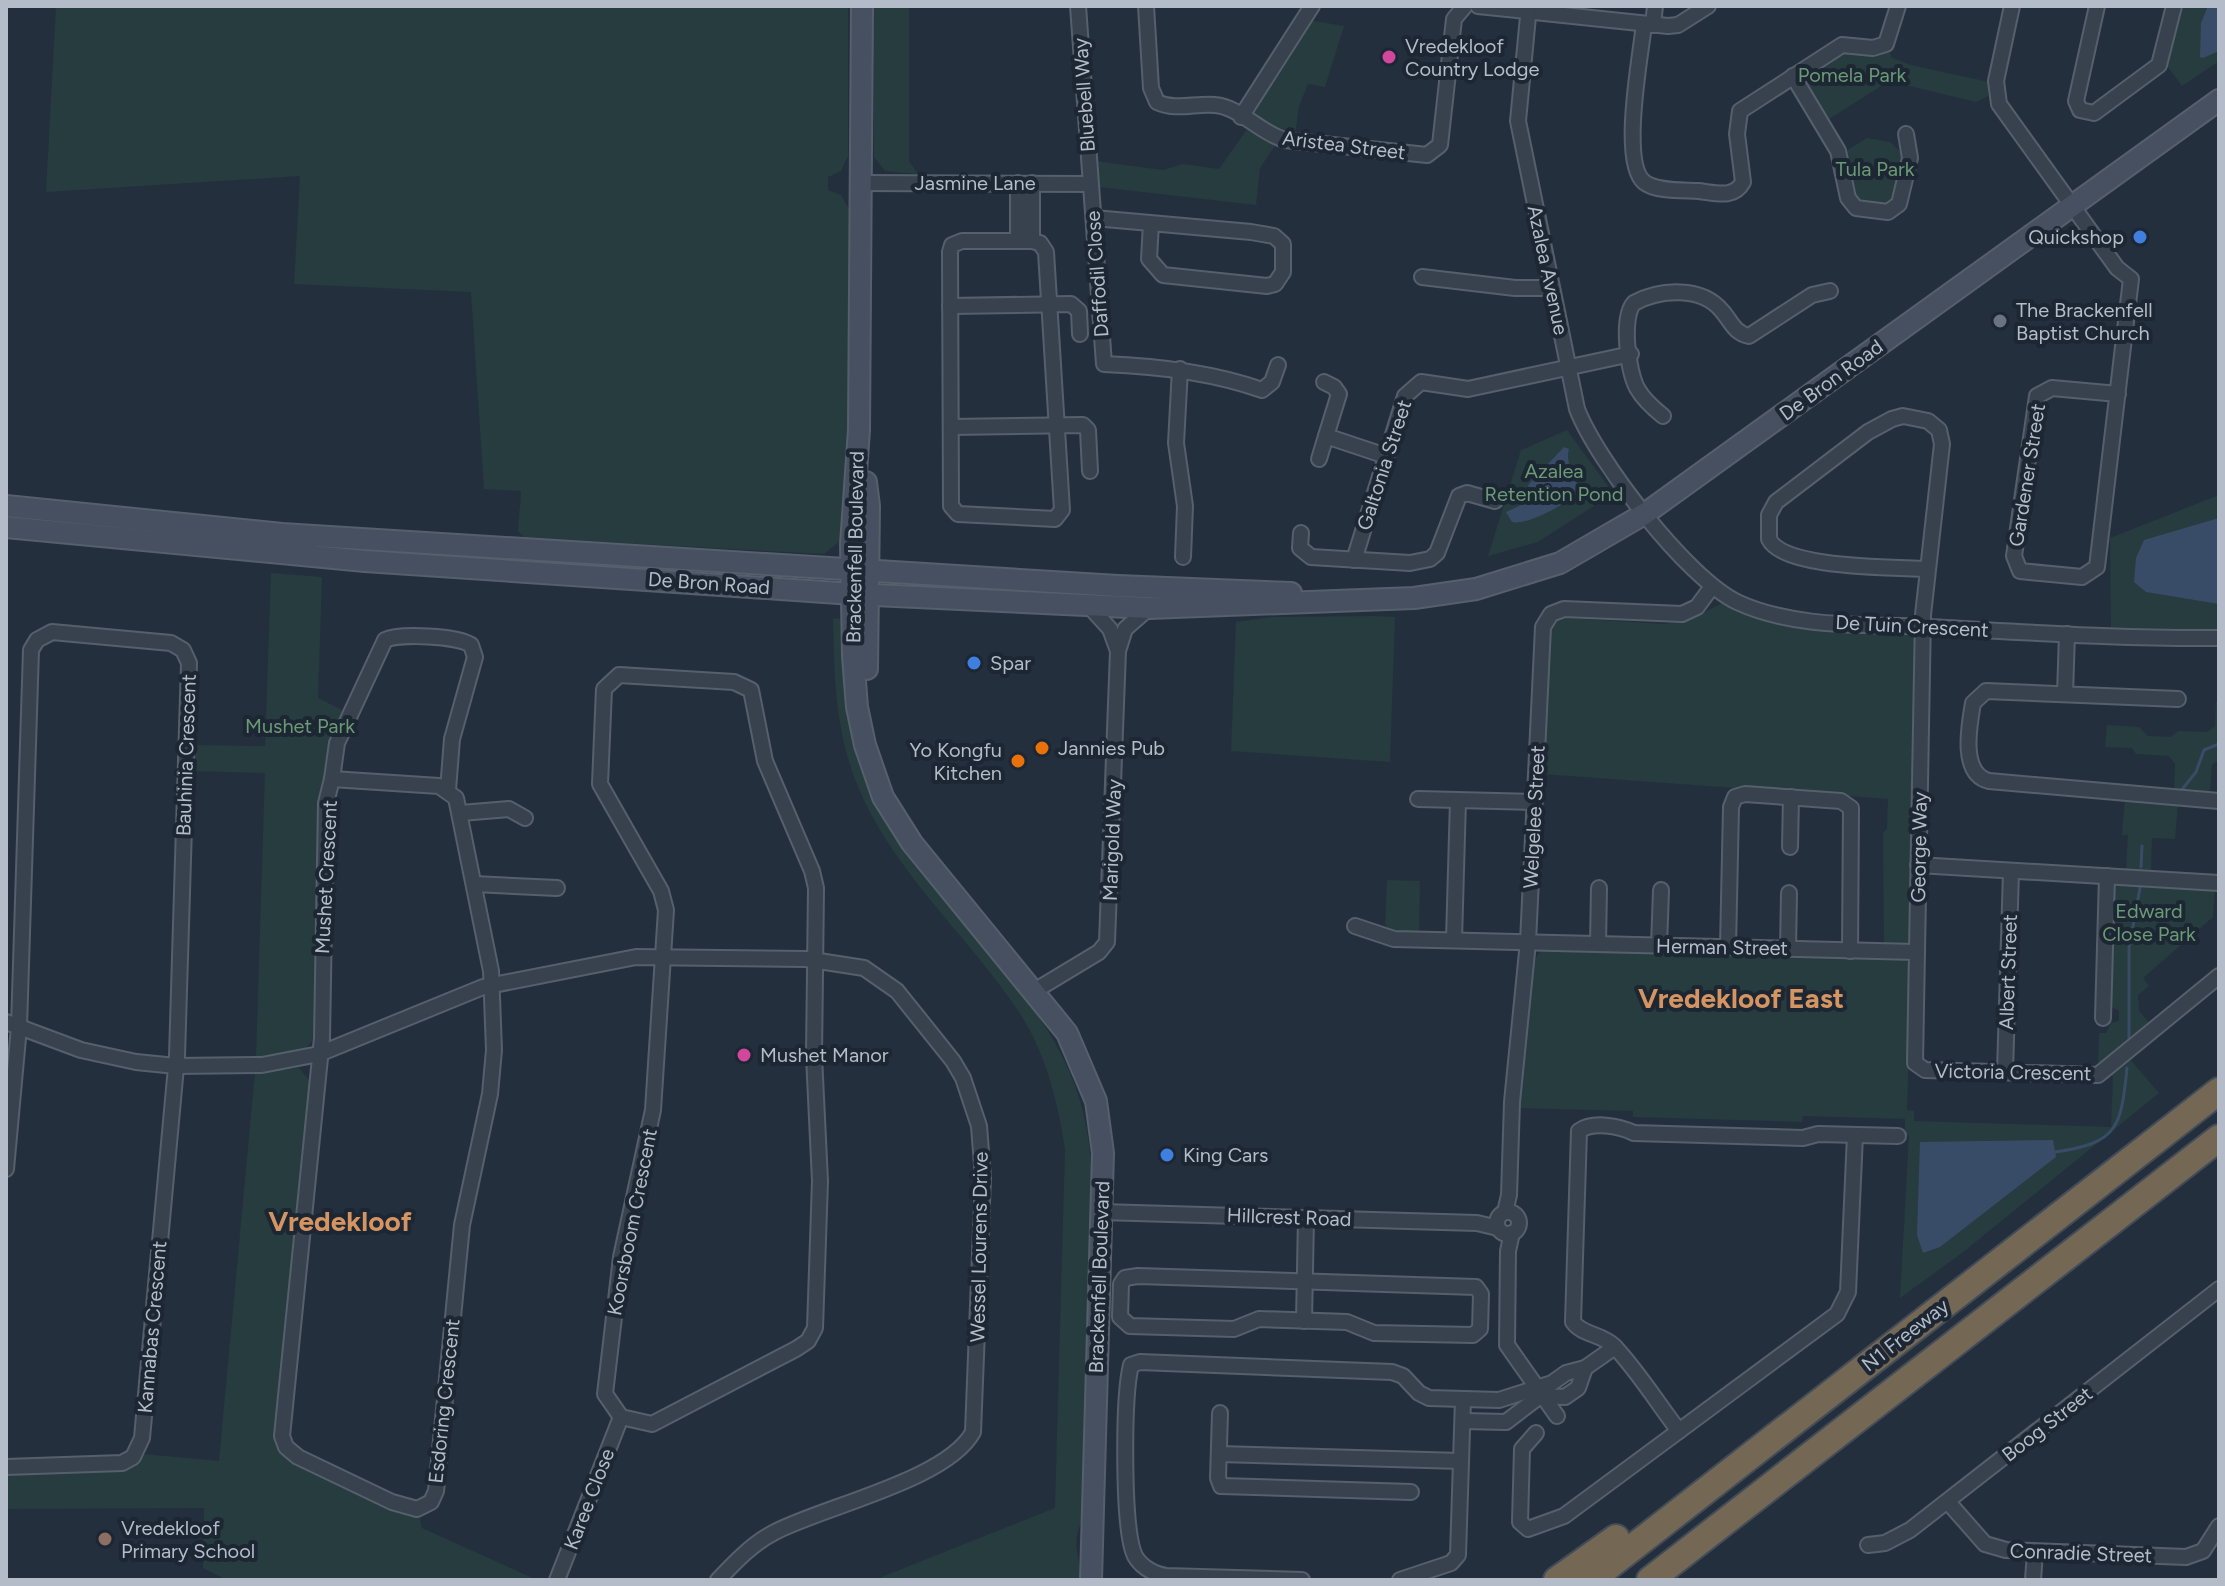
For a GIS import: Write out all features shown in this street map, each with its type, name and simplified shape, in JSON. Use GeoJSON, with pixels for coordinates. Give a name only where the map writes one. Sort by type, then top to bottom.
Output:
{"type":"FeatureCollection","features":[{"type":"Feature","properties":{"kind":"highway"},"geometry":{"type":"LineString","coordinates":[[2134,1157],[2219,1078]]}},
{"type":"Feature","properties":{"kind":"highway","name":"N1 Freeway"},"geometry":{"type":"LineString","coordinates":[[1591,1580],[2219,1091]]}},
{"type":"Feature","properties":{"kind":"highway","name":"N1 Freeway"},"geometry":{"type":"LineString","coordinates":[[1650,1580],[2217,1140]]}},
{"type":"Feature","properties":{"kind":"highway"},"geometry":{"type":"LineString","coordinates":[[1557,1580],[1840,1374],[1862,1368]]}},
{"type":"Feature","properties":{"kind":"street","name":"Brackenfell Boulevard"},"geometry":{"type":"LineString","coordinates":[[862,6],[857,707],[871,768],[883,797],[912,843],[957,900],[1011,967],[1036,990],[1076,1049],[1096,1101],[1102,1138],[1091,1580]]}},
{"type":"Feature","properties":{"kind":"street","name":"Bluebell Way"},"geometry":{"type":"LineString","coordinates":[[1078,6],[1089,184]]}},
{"type":"Feature","properties":{"kind":"street","name":"Aristea Street"},"geometry":{"type":"LineString","coordinates":[[1146,6],[1151,88],[1157,102],[1173,106],[1214,105],[1285,140],[1431,154],[1441,141],[1454,19],[1465,6]]}},
{"type":"Feature","properties":{"kind":"street"},"geometry":{"type":"LineString","coordinates":[[1241,117],[1312,6]]}},
{"type":"Feature","properties":{"kind":"street"},"geometry":{"type":"LineString","coordinates":[[1478,6],[1678,25],[1708,6]]}},
{"type":"Feature","properties":{"kind":"street"},"geometry":{"type":"LineString","coordinates":[[1655,6],[1648,24],[1633,140],[1639,176],[1651,186],[1726,194],[1739,189],[1744,177],[1737,144],[1738,115],[1744,107],[1842,45],[1873,48],[1886,44],[1898,6]]}},
{"type":"Feature","properties":{"kind":"street","name":"Gardener Street"},"geometry":{"type":"LineString","coordinates":[[2012,6],[1996,81],[1999,104],[2117,268],[2131,279],[2118,394],[2097,567],[2082,577],[2020,571],[2014,556],[2037,396],[2052,388],[2118,394]]}},
{"type":"Feature","properties":{"kind":"street"},"geometry":{"type":"LineString","coordinates":[[2097,6],[2076,101],[2080,110],[2087,114],[2094,113],[2159,65],[2174,6]]}},
{"type":"Feature","properties":{"kind":"street","name":"Azalea Avenue"},"geometry":{"type":"LineString","coordinates":[[1528,9],[1518,121],[1577,409],[1591,442],[1646,513]]}},
{"type":"Feature","properties":{"kind":"street"},"geometry":{"type":"LineString","coordinates":[[1793,76],[1838,151],[1848,198],[1856,208],[1888,212],[1899,204],[1910,158],[1906,134]]}},
{"type":"Feature","properties":{"kind":"street","name":"De Bron Road"},"geometry":{"type":"LineString","coordinates":[[6,527],[365,561],[1090,607],[1149,608],[1414,598],[1489,587],[1535,573],[1604,539],[1646,513],[2219,100]]}},
{"type":"Feature","properties":{"kind":"street","name":"Jasmine Lane"},"geometry":{"type":"LineString","coordinates":[[861,183],[1089,184]]}},
{"type":"Feature","properties":{"kind":"street"},"geometry":{"type":"LineString","coordinates":[[1025,183],[1025,241]]}},
{"type":"Feature","properties":{"kind":"street","name":"Daffodil Close"},"geometry":{"type":"LineString","coordinates":[[1089,184],[1104,364],[1180,369]]}},
{"type":"Feature","properties":{"kind":"street"},"geometry":{"type":"LineString","coordinates":[[1094,218],[1151,223],[1274,236],[1283,244],[1283,272],[1275,284],[1267,286],[1163,275],[1156,271],[1149,259],[1151,223]]}},
{"type":"Feature","properties":{"kind":"street"},"geometry":{"type":"LineString","coordinates":[[962,241],[1040,243],[1046,252],[1049,303],[1062,510],[1055,519],[953,510],[952,245],[962,241]]}},
{"type":"Feature","properties":{"kind":"street"},"geometry":{"type":"LineString","coordinates":[[1422,277],[1534,290],[1551,288]]}},
{"type":"Feature","properties":{"kind":"street"},"geometry":{"type":"LineString","coordinates":[[1663,416],[1638,391],[1626,315],[1631,306],[1642,299],[1679,292],[1697,295],[1722,310],[1739,333],[1749,336],[1812,295],[1830,291]]}},
{"type":"Feature","properties":{"kind":"street"},"geometry":{"type":"LineString","coordinates":[[950,306],[1049,303],[1076,306],[1080,334]]}},
{"type":"Feature","properties":{"kind":"street"},"geometry":{"type":"LineString","coordinates":[[1568,368],[1631,354]]}},
{"type":"Feature","properties":{"kind":"street"},"geometry":{"type":"LineString","coordinates":[[1183,557],[1185,506],[1176,443],[1180,369],[1229,379],[1262,390],[1272,382],[1278,365]]}},
{"type":"Feature","properties":{"kind":"street","name":"Galtonia Street"},"geometry":{"type":"LineString","coordinates":[[1354,560],[1405,396],[1416,384],[1426,382],[1463,389],[1568,368]]}},
{"type":"Feature","properties":{"kind":"street"},"geometry":{"type":"LineString","coordinates":[[1319,459],[1339,394],[1336,388],[1324,382]]}},
{"type":"Feature","properties":{"kind":"street","name":"George Way"},"geometry":{"type":"LineString","coordinates":[[1918,1066],[1914,1055],[1924,627],[1926,569],[1942,439],[1937,427],[1928,421],[1899,416],[1868,432],[1776,502],[1770,511],[1769,539],[1782,552],[1830,563],[1926,569]]}},
{"type":"Feature","properties":{"kind":"street"},"geometry":{"type":"LineString","coordinates":[[951,427],[1086,427],[1090,471]]}},
{"type":"Feature","properties":{"kind":"street"},"geometry":{"type":"LineString","coordinates":[[1326,436],[1386,456]]}},
{"type":"Feature","properties":{"kind":"street"},"geometry":{"type":"LineString","coordinates":[[1301,533],[1300,545],[1307,555],[1410,563],[1430,559],[1440,548],[1459,496],[1467,493],[1495,501]]}},
{"type":"Feature","properties":{"kind":"street","name":"De Bron Road"},"geometry":{"type":"LineString","coordinates":[[6,506],[295,535],[1118,586],[1414,598]]}},
{"type":"Feature","properties":{"kind":"street","name":"De Tuin Crescent"},"geometry":{"type":"LineString","coordinates":[[1646,513],[1690,569],[1711,588],[1737,602],[1786,618],[2067,634],[2219,638]]}},
{"type":"Feature","properties":{"kind":"street","name":"Welgelee Street"},"geometry":{"type":"LineString","coordinates":[[1557,1416],[1531,1391],[1507,1345],[1508,1251],[1505,1223],[1512,1102],[1528,942],[1542,632],[1548,617],[1564,609],[1682,614],[1697,607],[1711,588]]}},
{"type":"Feature","properties":{"kind":"street"},"geometry":{"type":"LineString","coordinates":[[1090,607],[1110,629],[1118,651]]}},
{"type":"Feature","properties":{"kind":"street","name":"Marigold Way"},"geometry":{"type":"LineString","coordinates":[[1036,990],[1099,952],[1109,936],[1118,651],[1125,629],[1149,608]]}},
{"type":"Feature","properties":{"kind":"street","name":"Bauhinia Crescent"},"geometry":{"type":"LineString","coordinates":[[13,1025],[31,650],[37,640],[52,632],[171,643],[183,650],[189,663],[176,1066]]}},
{"type":"Feature","properties":{"kind":"street"},"geometry":{"type":"LineString","coordinates":[[2065,694],[2067,634]]}},
{"type":"Feature","properties":{"kind":"street"},"geometry":{"type":"LineString","coordinates":[[332,779],[337,743],[385,640],[398,636],[460,640],[471,645],[475,657],[452,739],[448,790],[461,813],[492,986]]}},
{"type":"Feature","properties":{"kind":"street","name":"Koorsboom Crescent"},"geometry":{"type":"LineString","coordinates":[[621,1417],[606,1400],[605,1388],[621,1257],[653,1110],[666,910],[661,891],[599,777],[604,689],[619,675],[734,682],[751,690],[765,761],[814,876],[815,959]]}},
{"type":"Feature","properties":{"kind":"street"},"geometry":{"type":"LineString","coordinates":[[2178,699],[1991,691],[1978,695],[1973,703],[1970,762],[1975,774],[1989,781],[2219,801]]}},
{"type":"Feature","properties":{"kind":"street","name":"Mushet Crescent"},"geometry":{"type":"LineString","coordinates":[[319,1054],[326,803],[332,779],[439,786],[448,790]]}},
{"type":"Feature","properties":{"kind":"street"},"geometry":{"type":"LineString","coordinates":[[1728,947],[1731,803],[1741,794],[1841,801],[1851,808],[1850,951]]}},
{"type":"Feature","properties":{"kind":"street"},"geometry":{"type":"LineString","coordinates":[[1790,847],[1791,797]]}},
{"type":"Feature","properties":{"kind":"street"},"geometry":{"type":"LineString","coordinates":[[1418,799],[1534,802]]}},
{"type":"Feature","properties":{"kind":"street"},"geometry":{"type":"LineString","coordinates":[[1454,940],[1458,800]]}},
{"type":"Feature","properties":{"kind":"street"},"geometry":{"type":"LineString","coordinates":[[461,813],[509,809],[525,818]]}},
{"type":"Feature","properties":{"kind":"street"},"geometry":{"type":"LineString","coordinates":[[1918,865],[2219,883]]}},
{"type":"Feature","properties":{"kind":"street","name":"Albert Street"},"geometry":{"type":"LineString","coordinates":[[2005,1072],[2011,871]]}},
{"type":"Feature","properties":{"kind":"street"},"geometry":{"type":"LineString","coordinates":[[2103,1018],[2107,876]]}},
{"type":"Feature","properties":{"kind":"street"},"geometry":{"type":"LineString","coordinates":[[474,884],[557,888]]}},
{"type":"Feature","properties":{"kind":"street"},"geometry":{"type":"LineString","coordinates":[[1598,944],[1599,888]]}},
{"type":"Feature","properties":{"kind":"street"},"geometry":{"type":"LineString","coordinates":[[1659,946],[1661,890]]}},
{"type":"Feature","properties":{"kind":"street"},"geometry":{"type":"LineString","coordinates":[[1788,949],[1789,893]]}},
{"type":"Feature","properties":{"kind":"street","name":"Herman Street"},"geometry":{"type":"LineString","coordinates":[[1355,926],[1394,939],[1916,952]]}},
{"type":"Feature","properties":{"kind":"street","name":"Wessel Lourens Drive"},"geometry":{"type":"LineString","coordinates":[[13,1025],[107,1057],[176,1066],[273,1064],[319,1054],[492,986],[663,955],[815,959],[852,964],[887,981],[953,1061],[972,1103],[982,1148],[974,1425],[967,1441],[936,1465],[771,1534],[744,1553],[718,1580]]}},
{"type":"Feature","properties":{"kind":"street"},"geometry":{"type":"LineString","coordinates":[[621,1417],[645,1424],[659,1421],[710,1391],[796,1349],[813,1335],[820,1198],[814,1056],[815,959]]}},
{"type":"Feature","properties":{"kind":"street","name":"Victoria Crescent"},"geometry":{"type":"LineString","coordinates":[[1918,1066],[1925,1070],[2101,1074],[2219,976]]}},
{"type":"Feature","properties":{"kind":"street","name":"Esdoring Crescent"},"geometry":{"type":"LineString","coordinates":[[319,1054],[284,1442],[298,1457],[392,1502],[417,1509],[431,1502],[436,1491],[462,1225],[493,1075],[492,986]]}},
{"type":"Feature","properties":{"kind":"street"},"geometry":{"type":"LineString","coordinates":[[6,1169],[13,1025]]}},
{"type":"Feature","properties":{"kind":"street","name":"Kannabas Crescent"},"geometry":{"type":"LineString","coordinates":[[6,1467],[112,1465],[133,1457],[139,1449],[176,1066]]}},
{"type":"Feature","properties":{"kind":"street"},"geometry":{"type":"LineString","coordinates":[[1679,1431],[1615,1347],[1603,1337],[1577,1328],[1572,1318],[1576,1139],[1582,1129],[1622,1127],[1634,1133],[1803,1138],[1818,1134],[1898,1136]]}},
{"type":"Feature","properties":{"kind":"street"},"geometry":{"type":"LineString","coordinates":[[1536,1433],[1522,1449],[1520,1522],[1528,1529],[1564,1516],[1841,1310],[1848,1292],[1855,1135]]}},
{"type":"Feature","properties":{"kind":"street","name":"Hillcrest Road"},"geometry":{"type":"LineString","coordinates":[[1101,1212],[1505,1223]]}},
{"type":"Feature","properties":{"kind":"street"},"geometry":{"type":"LineString","coordinates":[[1304,1321],[1306,1218]]}},
{"type":"Feature","properties":{"kind":"street"},"geometry":{"type":"LineString","coordinates":[[1128,1276],[1305,1281],[1476,1287],[1481,1294],[1480,1329],[1476,1334],[1374,1333],[1347,1322],[1259,1319],[1239,1328],[1189,1328],[1130,1326],[1120,1317],[1121,1284],[1128,1276]]}},
{"type":"Feature","properties":{"kind":"street","name":"Boog Street"},"geometry":{"type":"LineString","coordinates":[[1868,1545],[1899,1538],[2219,1289]]}},
{"type":"Feature","properties":{"kind":"street"},"geometry":{"type":"LineString","coordinates":[[1302,1580],[1166,1576],[1147,1569],[1134,1555],[1126,1506],[1131,1365],[1140,1362],[1392,1372],[1403,1376],[1425,1396],[1503,1399],[1531,1391],[1552,1383],[1566,1373],[1585,1368],[1615,1347]]}},
{"type":"Feature","properties":{"kind":"street"},"geometry":{"type":"LineString","coordinates":[[1531,1391],[1563,1397],[1578,1388],[1585,1368]]}},
{"type":"Feature","properties":{"kind":"street"},"geometry":{"type":"LineString","coordinates":[[1463,1421],[1506,1422],[1516,1416],[1531,1391]]}},
{"type":"Feature","properties":{"kind":"street"},"geometry":{"type":"LineString","coordinates":[[1400,1580],[1451,1563],[1458,1555],[1463,1399]]}},
{"type":"Feature","properties":{"kind":"street"},"geometry":{"type":"LineString","coordinates":[[1220,1413],[1218,1481],[1224,1487],[1411,1492]]}},
{"type":"Feature","properties":{"kind":"street","name":"Karee Close"},"geometry":{"type":"LineString","coordinates":[[557,1580],[621,1417]]}},
{"type":"Feature","properties":{"kind":"street"},"geometry":{"type":"LineString","coordinates":[[1219,1454],[1461,1461]]}},
{"type":"Feature","properties":{"kind":"street","name":"Conradie Street"},"geometry":{"type":"LineString","coordinates":[[1948,1502],[1989,1547],[2035,1552],[2192,1557],[2207,1546],[2219,1526]]}},
{"type":"Feature","properties":{"kind":"street"},"geometry":{"type":"LineString","coordinates":[[2033,1580],[2035,1552]]}},
{"type":"Feature","properties":{"kind":"green space"},"geometry":{"type":"Polygon","coordinates":[[[56,6],[848,6],[848,156],[841,171],[828,177],[828,190],[841,195],[849,209],[849,495],[840,541],[824,554],[525,538],[518,531],[521,491],[484,489],[471,292],[294,284],[300,176],[46,192],[56,6]]]}},
{"type":"Feature","properties":{"kind":"green space"},"geometry":{"type":"Polygon","coordinates":[[[873,6],[909,6],[909,161],[918,174],[885,171],[874,157],[873,6]]]}},
{"type":"Feature","properties":{"kind":"green space"},"geometry":{"type":"Polygon","coordinates":[[[2179,6],[2219,6],[2219,61],[2182,86],[2165,63],[2179,6]]]}},
{"type":"Feature","properties":{"kind":"green space"},"geometry":{"type":"Polygon","coordinates":[[[1309,20],[1344,26],[1325,87],[1308,84],[1299,106],[1295,135],[1272,128],[1251,114],[1309,20]]]}},
{"type":"Feature","properties":{"kind":"green space","name":"Pomela Park"},"geometry":{"type":"Polygon","coordinates":[[[1888,49],[1892,58],[1911,65],[1989,82],[1988,96],[1976,102],[1889,81],[1826,121],[1804,84],[1805,76],[1840,52],[1888,49]]]}},
{"type":"Feature","properties":{"kind":"green space"},"geometry":{"type":"Polygon","coordinates":[[[1248,128],[1276,144],[1260,168],[1256,205],[1099,187],[1095,161],[1163,170],[1183,164],[1219,169],[1248,128]]]}},
{"type":"Feature","properties":{"kind":"green space","name":"Tula Park"},"geometry":{"type":"Polygon","coordinates":[[[1867,138],[1890,142],[1904,155],[1895,199],[1887,207],[1856,202],[1844,152],[1867,138]]]}},
{"type":"Feature","properties":{"kind":"green space","name":"Azalea Retention Pond"},"geometry":{"type":"Polygon","coordinates":[[[1567,430],[1608,486],[1606,498],[1538,542],[1488,556],[1521,450],[1567,430]]]}},
{"type":"Feature","properties":{"kind":"green space"},"geometry":{"type":"Polygon","coordinates":[[[2219,495],[2219,632],[2111,630],[2110,538],[2219,495]]]}},
{"type":"Feature","properties":{"kind":"green space","name":"Mushet Park"},"geometry":{"type":"Polygon","coordinates":[[[271,573],[322,577],[318,698],[344,711],[330,750],[322,791],[318,958],[312,1041],[304,1050],[256,1057],[265,773],[192,771],[192,745],[265,746],[271,573]]]}},
{"type":"Feature","properties":{"kind":"green space"},"geometry":{"type":"Polygon","coordinates":[[[1722,603],[1785,625],[1910,633],[1917,640],[1911,939],[1907,945],[1884,947],[1883,833],[1887,829],[1888,799],[1542,774],[1549,633],[1554,623],[1567,618],[1664,624],[1690,620],[1722,603]]]}},
{"type":"Feature","properties":{"kind":"green space"},"geometry":{"type":"Polygon","coordinates":[[[1272,617],[1395,617],[1390,762],[1231,751],[1236,622],[1272,617]]]}},
{"type":"Feature","properties":{"kind":"green space"},"geometry":{"type":"Polygon","coordinates":[[[833,618],[842,619],[844,677],[851,732],[858,758],[880,810],[896,835],[1043,1023],[1058,1048],[1080,1101],[1091,1164],[1082,1522],[1076,1543],[1081,1580],[874,1580],[1055,1508],[1065,1149],[1050,1079],[1037,1044],[1019,1012],[906,869],[868,808],[853,774],[839,716],[833,618]]]}},
{"type":"Feature","properties":{"kind":"green space"},"geometry":{"type":"Polygon","coordinates":[[[2219,699],[2219,760],[2212,765],[2210,790],[2199,795],[2174,793],[2175,764],[2169,756],[2136,754],[2132,748],[2105,747],[2107,725],[2139,727],[2148,736],[2171,737],[2178,731],[2207,732],[2215,726],[2216,702],[2219,699]]]}},
{"type":"Feature","properties":{"kind":"green space"},"geometry":{"type":"Polygon","coordinates":[[[2125,797],[2178,803],[2175,839],[2152,838],[2151,871],[2126,869],[2128,835],[2122,835],[2125,797]]]}},
{"type":"Feature","properties":{"kind":"green space"},"geometry":{"type":"Polygon","coordinates":[[[1387,880],[1420,881],[1419,934],[1391,931],[1385,924],[1387,880]]]}},
{"type":"Feature","properties":{"kind":"green space","name":"Edward Close Park"},"geometry":{"type":"Polygon","coordinates":[[[2121,883],[2215,888],[2213,917],[2143,978],[2149,986],[2138,995],[2139,1011],[2152,1026],[2098,1069],[2099,1033],[2106,1033],[2111,1023],[2119,1021],[2119,1011],[2109,1005],[2112,890],[2121,883]]]}},
{"type":"Feature","properties":{"kind":"green space"},"geometry":{"type":"Polygon","coordinates":[[[1548,949],[1901,957],[1911,972],[1907,1110],[1914,1111],[1914,1121],[2111,1127],[2113,1077],[2110,1074],[2129,1058],[2159,1093],[1962,1253],[1900,1298],[1909,1135],[1905,1135],[1905,1119],[1803,1116],[1802,1122],[1633,1117],[1633,1111],[1519,1108],[1533,963],[1539,953],[1548,949]]]}},
{"type":"Feature","properties":{"kind":"green space"},"geometry":{"type":"Polygon","coordinates":[[[299,1068],[310,1081],[277,1433],[296,1463],[407,1514],[419,1515],[422,1528],[537,1580],[227,1580],[203,1568],[204,1508],[6,1509],[6,1471],[115,1471],[142,1454],[219,1461],[255,1072],[299,1068]]]}},
{"type":"Feature","properties":{"kind":"water"},"geometry":{"type":"Polygon","coordinates":[[[2208,6],[2219,6],[2219,51],[2203,58],[2200,57],[2201,23],[2208,6]]]}},
{"type":"Feature","properties":{"kind":"water"},"geometry":{"type":"Polygon","coordinates":[[[1564,447],[1569,449],[1568,461],[1578,493],[1536,517],[1512,522],[1506,512],[1519,506],[1529,484],[1564,447]]]}},
{"type":"Feature","properties":{"kind":"water"},"geometry":{"type":"Polygon","coordinates":[[[2219,518],[2219,604],[2146,592],[2134,582],[2136,558],[2144,540],[2219,518]]]}},
{"type":"Feature","properties":{"kind":"water"},"geometry":{"type":"Polygon","coordinates":[[[2053,1140],[2056,1157],[1940,1247],[1923,1253],[1917,1235],[1920,1142],[2053,1140]]]}},
{"type":"Feature","properties":{"kind":"waterway"},"geometry":{"type":"LineString","coordinates":[[2180,792],[2196,772],[2204,750],[2219,744]]}},
{"type":"Feature","properties":{"kind":"waterway"},"geometry":{"type":"LineString","coordinates":[[2141,867],[2142,846]]}},
{"type":"Feature","properties":{"kind":"waterway"},"geometry":{"type":"LineString","coordinates":[[2129,1038],[2129,948],[2140,888]]}},
{"type":"Feature","properties":{"kind":"waterway"},"geometry":{"type":"LineString","coordinates":[[2055,1152],[2092,1144],[2112,1129],[2122,1105],[2127,1068]]}},
{"type":"Feature","properties":{"kind":"place","name":"Vredekloof Country Lodge"},"geometry":{"type":"Point","coordinates":[1389,57]}},
{"type":"Feature","properties":{"kind":"place","name":"Quickshop"},"geometry":{"type":"Point","coordinates":[2140,237]}},
{"type":"Feature","properties":{"kind":"place","name":"The Brackenfell Baptist Church"},"geometry":{"type":"Point","coordinates":[2000,321]}},
{"type":"Feature","properties":{"kind":"place","name":"Spar"},"geometry":{"type":"Point","coordinates":[974,663]}},
{"type":"Feature","properties":{"kind":"place","name":"Jannies Pub"},"geometry":{"type":"Point","coordinates":[1042,748]}},
{"type":"Feature","properties":{"kind":"place","name":"Yo Kongfu Kitchen"},"geometry":{"type":"Point","coordinates":[1018,761]}},
{"type":"Feature","properties":{"kind":"place","name":"Mushet Manor"},"geometry":{"type":"Point","coordinates":[744,1055]}},
{"type":"Feature","properties":{"kind":"place","name":"King Cars"},"geometry":{"type":"Point","coordinates":[1167,1155]}},
{"type":"Feature","properties":{"kind":"place","name":"Vredekloof Primary School"},"geometry":{"type":"Point","coordinates":[105,1539]}},
{"type":"Feature","properties":{"kind":"district","name":"Vredekloof East"},"geometry":{"type":"Point","coordinates":[1741,998]}},
{"type":"Feature","properties":{"kind":"district","name":"Vredekloof"},"geometry":{"type":"Point","coordinates":[340,1221]}}]}
